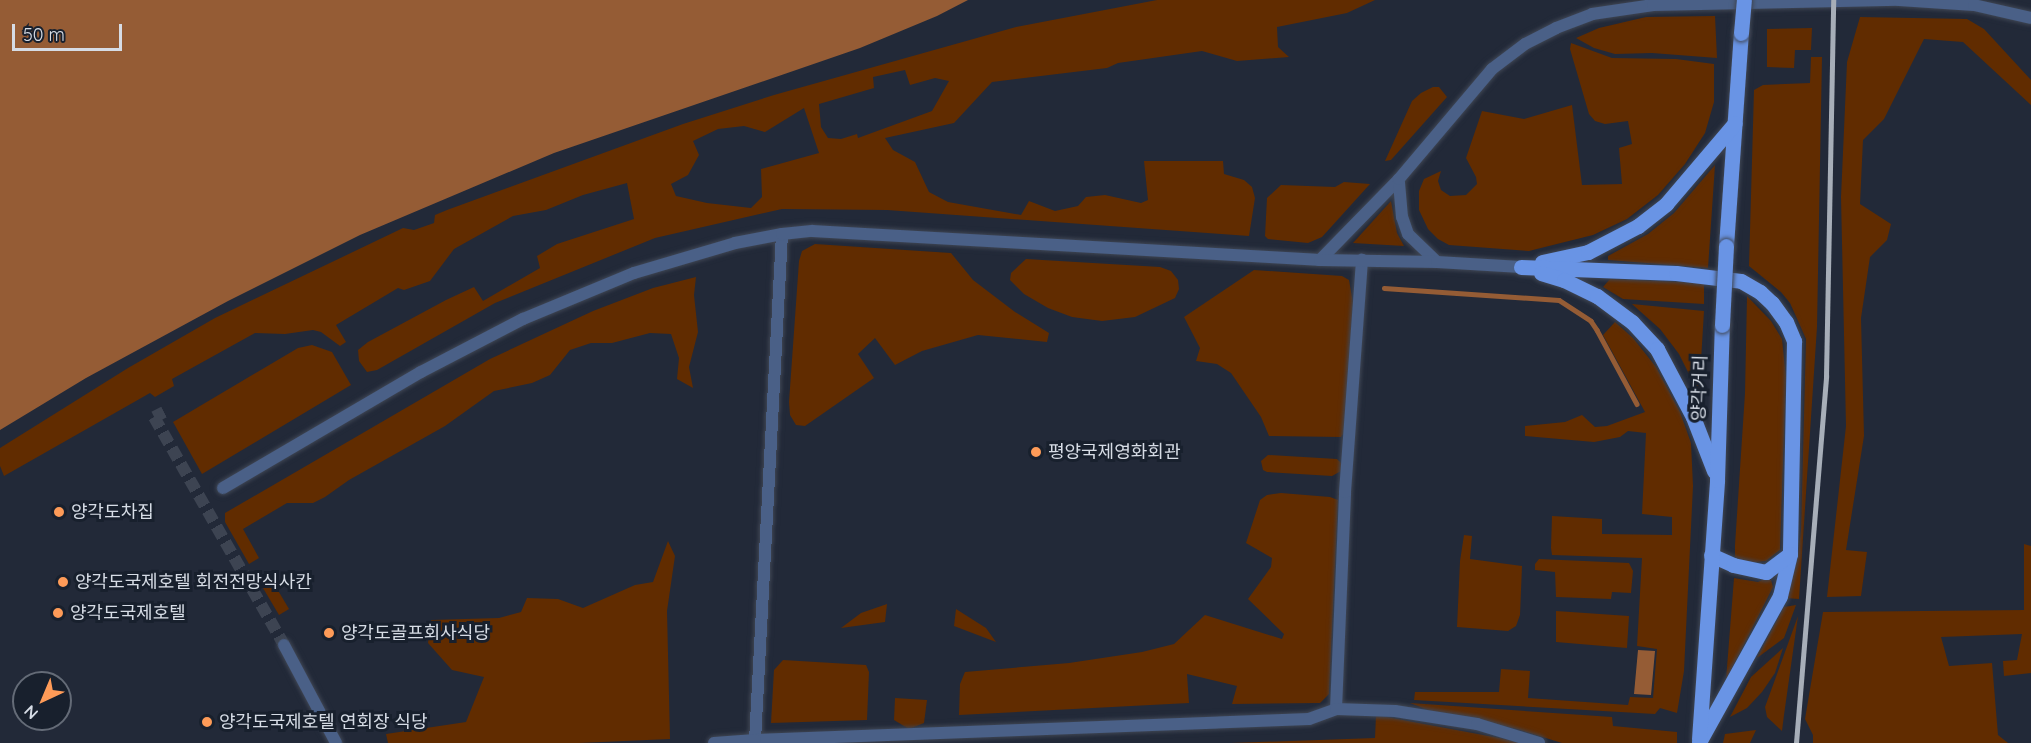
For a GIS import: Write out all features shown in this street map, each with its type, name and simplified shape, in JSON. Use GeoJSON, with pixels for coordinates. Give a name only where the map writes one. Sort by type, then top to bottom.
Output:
{"type":"FeatureCollection","features":[{"type":"Feature","properties":{"kind":"main road","name":"양각거리"},"geometry":{"type":"LineString","coordinates":[[1699,742],[1717,480],[1726,246],[1744,0]]}},
{"type":"Feature","properties":{"kind":"main road"},"geometry":{"type":"LineString","coordinates":[[1521,267],[1588,252],[1638,226],[1666,204],[1735,123]]}},
{"type":"Feature","properties":{"kind":"main road"},"geometry":{"type":"LineString","coordinates":[[1521,267],[1564,280],[1597,296],[1632,321],[1651,342],[1675,378],[1717,480]]}},
{"type":"Feature","properties":{"kind":"main road"},"geometry":{"type":"LineString","coordinates":[[1521,267],[1716,277],[1741,281],[1760,292],[1772,303],[1786,322],[1794,341],[1790,554],[1779,596],[1699,742]]}},
{"type":"Feature","properties":{"kind":"main road"},"geometry":{"type":"LineString","coordinates":[[1711,555],[1732,565],[1766,572],[1790,554]]}},
{"type":"Feature","properties":{"kind":"street"},"geometry":{"type":"LineString","coordinates":[[1320,260],[1400,179],[1492,69],[1525,44],[1556,28],[1592,14],[1653,5],[1697,2],[1899,0],[1974,5],[2031,18]]}},
{"type":"Feature","properties":{"kind":"street"},"geometry":{"type":"LineString","coordinates":[[1400,179],[1402,217],[1408,234],[1437,262]]}},
{"type":"Feature","properties":{"kind":"street"},"geometry":{"type":"LineString","coordinates":[[223,488],[421,372],[523,319],[634,273],[735,243],[782,234],[812,231],[1320,260],[1437,262],[1521,267]]}},
{"type":"Feature","properties":{"kind":"street"},"geometry":{"type":"LineString","coordinates":[[755,740],[782,234]]}},
{"type":"Feature","properties":{"kind":"street"},"geometry":{"type":"LineString","coordinates":[[1336,709],[1345,492],[1362,260]]}},
{"type":"Feature","properties":{"kind":"street"},"geometry":{"type":"LineString","coordinates":[[284,645],[336,743]]}},
{"type":"Feature","properties":{"kind":"street"},"geometry":{"type":"LineString","coordinates":[[714,743],[1309,719],[1336,709],[1395,711],[1477,724],[1539,743]]}},
{"type":"Feature","properties":{"kind":"shaded area"},"geometry":{"type":"Polygon","coordinates":[[[0,0],[968,0],[937,16],[860,48],[554,153],[360,235],[228,301],[86,378],[0,430],[0,0]]]}},
{"type":"Feature","properties":{"kind":"shaded area"},"geometry":{"type":"Polygon","coordinates":[[[1157,0],[1375,0],[1347,13],[1277,27],[1278,47],[1289,57],[1237,61],[1202,51],[1118,63],[1107,68],[992,82],[954,123],[885,138],[893,150],[915,162],[929,192],[948,202],[1021,215],[1029,201],[1055,211],[1078,206],[1086,197],[1105,195],[1141,203],[1148,200],[1144,161],[1223,161],[1224,174],[1244,180],[1252,187],[1255,198],[1249,236],[887,210],[782,209],[655,238],[495,303],[377,370],[367,372],[359,361],[358,350],[368,342],[446,300],[474,287],[483,301],[540,268],[537,256],[557,244],[634,219],[627,183],[583,195],[546,210],[513,216],[454,249],[430,281],[404,290],[398,288],[336,325],[346,342],[340,346],[321,332],[313,330],[285,334],[255,333],[172,379],[174,386],[155,397],[150,393],[4,476],[0,466],[0,448],[128,368],[215,318],[403,228],[414,230],[434,223],[435,215],[447,210],[683,124],[774,95],[1016,27],[1157,0]],[[905,70],[873,77],[874,88],[819,104],[821,127],[828,138],[841,139],[857,134],[858,138],[932,111],[949,81],[935,78],[910,85],[905,70]],[[804,108],[765,132],[744,126],[718,129],[693,141],[699,155],[688,175],[671,184],[676,196],[707,203],[751,208],[762,197],[761,169],[819,153],[804,108]]]}},
{"type":"Feature","properties":{"kind":"shaded area"},"geometry":{"type":"Polygon","coordinates":[[[1715,16],[1717,58],[1652,53],[1615,54],[1594,48],[1576,38],[1599,28],[1646,17],[1715,16]]]}},
{"type":"Feature","properties":{"kind":"shaded area"},"geometry":{"type":"Polygon","coordinates":[[[1860,17],[1967,19],[1984,29],[2031,80],[2031,105],[1963,42],[1924,39],[1884,119],[1863,140],[1860,204],[1891,224],[1887,240],[1870,257],[1861,318],[1864,436],[1846,550],[1867,552],[1861,596],[1827,597],[1846,426],[1841,197],[1847,62],[1860,17]]]}},
{"type":"Feature","properties":{"kind":"shaded area"},"geometry":{"type":"Polygon","coordinates":[[[1812,28],[1811,50],[1795,50],[1794,68],[1767,67],[1767,29],[1812,28]]]}},
{"type":"Feature","properties":{"kind":"shaded area"},"geometry":{"type":"Polygon","coordinates":[[[1571,43],[1612,58],[1676,59],[1714,64],[1714,102],[1705,133],[1685,164],[1658,195],[1627,219],[1593,235],[1529,251],[1449,245],[1438,239],[1428,229],[1419,210],[1419,191],[1424,179],[1441,171],[1438,181],[1441,190],[1450,196],[1466,195],[1477,184],[1476,177],[1466,158],[1482,111],[1524,119],[1572,105],[1582,185],[1622,184],[1619,148],[1632,144],[1628,121],[1605,124],[1595,121],[1589,114],[1570,49],[1571,43]]]}},
{"type":"Feature","properties":{"kind":"shaded area"},"geometry":{"type":"Polygon","coordinates":[[[1811,57],[1822,57],[1817,327],[1799,599],[1786,598],[1798,556],[1801,530],[1806,339],[1790,303],[1781,292],[1749,266],[1754,90],[1763,85],[1810,83],[1811,57]]]}},
{"type":"Feature","properties":{"kind":"shaded area"},"geometry":{"type":"Polygon","coordinates":[[[1433,87],[1439,87],[1447,97],[1391,160],[1385,161],[1412,101],[1433,87]]]}},
{"type":"Feature","properties":{"kind":"shaded area"},"geometry":{"type":"Polygon","coordinates":[[[1715,165],[1708,268],[1608,260],[1608,256],[1648,234],[1674,213],[1715,165]]]}},
{"type":"Feature","properties":{"kind":"shaded area"},"geometry":{"type":"Polygon","coordinates":[[[1344,182],[1370,184],[1322,237],[1308,243],[1268,239],[1265,236],[1267,198],[1281,185],[1335,187],[1344,182]]]}},
{"type":"Feature","properties":{"kind":"shaded area"},"geometry":{"type":"Polygon","coordinates":[[[1391,201],[1397,233],[1404,246],[1353,243],[1391,201]]]}},
{"type":"Feature","properties":{"kind":"shaded area"},"geometry":{"type":"Polygon","coordinates":[[[815,244],[951,253],[973,280],[1015,312],[1049,333],[1047,342],[978,335],[922,351],[895,365],[875,338],[858,354],[874,378],[805,426],[796,425],[790,415],[789,402],[799,261],[802,251],[815,244]]]}},
{"type":"Feature","properties":{"kind":"shaded area"},"geometry":{"type":"Polygon","coordinates":[[[1026,259],[1160,267],[1171,271],[1178,280],[1179,289],[1175,298],[1135,317],[1102,321],[1072,317],[1048,308],[1024,294],[1010,280],[1011,273],[1026,259]]]}},
{"type":"Feature","properties":{"kind":"shaded area"},"geometry":{"type":"Polygon","coordinates":[[[1254,270],[1342,276],[1349,280],[1353,303],[1345,431],[1341,437],[1269,436],[1261,417],[1231,373],[1217,364],[1196,361],[1200,348],[1184,317],[1254,270]]]}},
{"type":"Feature","properties":{"kind":"shaded area"},"geometry":{"type":"Polygon","coordinates":[[[696,277],[694,295],[698,332],[689,367],[693,388],[677,379],[679,358],[671,334],[650,333],[612,343],[591,343],[570,350],[550,375],[532,383],[494,391],[445,426],[349,480],[325,497],[313,503],[287,503],[243,529],[259,558],[249,564],[225,522],[225,513],[490,359],[593,311],[653,288],[696,277]]]}},
{"type":"Feature","properties":{"kind":"shaded area"},"geometry":{"type":"Polygon","coordinates":[[[1610,279],[1704,283],[1704,304],[1623,299],[1603,287],[1610,279]]]}},
{"type":"Feature","properties":{"kind":"shaded area"},"geometry":{"type":"Polygon","coordinates":[[[1747,296],[1771,321],[1782,339],[1786,377],[1780,550],[1766,561],[1746,563],[1735,557],[1735,545],[1745,393],[1747,296]]]}},
{"type":"Feature","properties":{"kind":"shaded area"},"geometry":{"type":"Polygon","coordinates":[[[1632,304],[1704,311],[1699,394],[1679,354],[1660,329],[1632,304]]]}},
{"type":"Feature","properties":{"kind":"shaded area"},"geometry":{"type":"Polygon","coordinates":[[[1615,322],[1633,338],[1656,367],[1680,412],[1691,443],[1693,486],[1684,671],[1677,713],[1660,708],[1655,714],[1414,700],[1415,692],[1499,692],[1501,669],[1530,671],[1528,698],[1628,705],[1630,697],[1653,698],[1657,649],[1637,646],[1642,558],[1552,555],[1551,548],[1552,516],[1602,519],[1602,534],[1672,535],[1672,517],[1642,514],[1646,433],[1628,431],[1620,437],[1594,442],[1525,436],[1525,426],[1565,422],[1582,415],[1595,427],[1607,426],[1645,412],[1603,335],[1615,322]]]}},
{"type":"Feature","properties":{"kind":"shaded area"},"geometry":{"type":"Polygon","coordinates":[[[312,345],[332,352],[351,385],[202,474],[173,422],[298,348],[312,345]]]}},
{"type":"Feature","properties":{"kind":"shaded area"},"geometry":{"type":"Polygon","coordinates":[[[1268,455],[1337,459],[1341,463],[1341,471],[1332,476],[1267,472],[1263,470],[1261,461],[1268,455]]]}},
{"type":"Feature","properties":{"kind":"shaded area"},"geometry":{"type":"Polygon","coordinates":[[[1281,493],[1330,497],[1338,500],[1329,694],[1320,703],[1232,704],[1237,686],[1187,674],[1189,703],[959,715],[960,684],[965,672],[1069,663],[1142,652],[1174,644],[1205,615],[1282,639],[1284,634],[1248,599],[1271,567],[1272,558],[1246,543],[1260,500],[1267,495],[1281,493]]]}},
{"type":"Feature","properties":{"kind":"shaded area"},"geometry":{"type":"Polygon","coordinates":[[[1464,535],[1472,536],[1470,559],[1522,566],[1520,615],[1516,626],[1508,631],[1457,627],[1460,561],[1464,535]]]}},
{"type":"Feature","properties":{"kind":"shaded area"},"geometry":{"type":"Polygon","coordinates":[[[668,541],[675,556],[667,611],[670,739],[579,743],[388,743],[386,734],[466,722],[484,677],[452,670],[428,643],[431,620],[499,618],[521,612],[527,598],[558,599],[583,608],[635,585],[653,582],[668,541]]]}},
{"type":"Feature","properties":{"kind":"shaded area"},"geometry":{"type":"Polygon","coordinates":[[[2024,544],[2031,546],[2031,673],[2004,676],[2003,661],[2017,660],[2022,634],[1941,637],[1949,666],[1992,663],[1998,735],[2008,743],[1813,743],[1813,735],[1805,719],[1823,612],[2024,610],[2024,544]]]}},
{"type":"Feature","properties":{"kind":"shaded area"},"geometry":{"type":"Polygon","coordinates":[[[1539,559],[1629,563],[1633,571],[1631,593],[1612,592],[1611,599],[1556,597],[1555,572],[1535,570],[1535,564],[1539,559]]]}},
{"type":"Feature","properties":{"kind":"shaded area"},"geometry":{"type":"Polygon","coordinates":[[[1734,578],[1758,582],[1766,578],[1771,580],[1773,587],[1726,680],[1734,578]]]}},
{"type":"Feature","properties":{"kind":"shaded area"},"geometry":{"type":"Polygon","coordinates":[[[273,582],[289,609],[279,615],[263,588],[273,582]]]}},
{"type":"Feature","properties":{"kind":"shaded area"},"geometry":{"type":"Polygon","coordinates":[[[887,604],[885,622],[841,628],[861,613],[887,604]]]}},
{"type":"Feature","properties":{"kind":"shaded area"},"geometry":{"type":"Polygon","coordinates":[[[1796,605],[1784,638],[1757,658],[1784,607],[1796,605]]]}},
{"type":"Feature","properties":{"kind":"shaded area"},"geometry":{"type":"Polygon","coordinates":[[[956,609],[986,628],[996,642],[954,626],[956,609]]]}},
{"type":"Feature","properties":{"kind":"shaded area"},"geometry":{"type":"Polygon","coordinates":[[[1556,611],[1629,616],[1627,648],[1556,642],[1556,611]]]}},
{"type":"Feature","properties":{"kind":"shaded area"},"geometry":{"type":"Polygon","coordinates":[[[1798,616],[1782,731],[1767,717],[1765,707],[1798,616]]]}},
{"type":"Feature","properties":{"kind":"shaded area"},"geometry":{"type":"Polygon","coordinates":[[[1783,648],[1775,673],[1762,692],[1747,708],[1730,717],[1751,677],[1783,648]]]}},
{"type":"Feature","properties":{"kind":"shaded area"},"geometry":{"type":"Polygon","coordinates":[[[1638,650],[1655,651],[1651,695],[1634,694],[1638,650]]]}},
{"type":"Feature","properties":{"kind":"shaded area"},"geometry":{"type":"Polygon","coordinates":[[[783,660],[866,665],[869,672],[867,720],[771,723],[774,670],[783,660]]]}},
{"type":"Feature","properties":{"kind":"shaded area"},"geometry":{"type":"Polygon","coordinates":[[[895,698],[927,700],[924,723],[909,729],[894,720],[895,698]]]}},
{"type":"Feature","properties":{"kind":"shaded area"},"geometry":{"type":"Polygon","coordinates":[[[1410,703],[1612,717],[1613,726],[1677,732],[1677,743],[1562,743],[1517,729],[1428,710],[1410,703]]]}},
{"type":"Feature","properties":{"kind":"shaded area"},"geometry":{"type":"Polygon","coordinates":[[[1376,715],[1525,743],[1231,743],[1375,738],[1376,715]]]}},
{"type":"Feature","properties":{"kind":"shaded area"},"geometry":{"type":"Polygon","coordinates":[[[1756,730],[1750,743],[1723,743],[1725,734],[1756,730]]]}},
{"type":"Feature","properties":{"kind":"waterway"},"geometry":{"type":"LineString","coordinates":[[1384,288],[1559,300],[1591,321],[1637,404]]}},
{"type":"Feature","properties":{"kind":"tunnel"},"geometry":{"type":"LineString","coordinates":[[164,412],[154,417],[284,645]]}},
{"type":"Feature","properties":{"kind":"railway"},"geometry":{"type":"LineString","coordinates":[[1796,743],[1826,377],[1833,0]]}},
{"type":"Feature","properties":{"kind":"place","name":"평양국제영화회관"},"geometry":{"type":"Point","coordinates":[1036,452]}},
{"type":"Feature","properties":{"kind":"place","name":"양각도차집"},"geometry":{"type":"Point","coordinates":[59,512]}},
{"type":"Feature","properties":{"kind":"place","name":"양각도국제호텔 회전전망식사칸"},"geometry":{"type":"Point","coordinates":[63,582]}},
{"type":"Feature","properties":{"kind":"place","name":"양각도국제호텔"},"geometry":{"type":"Point","coordinates":[58,613]}},
{"type":"Feature","properties":{"kind":"place","name":"양각도골프회사식당"},"geometry":{"type":"Point","coordinates":[329,633]}},
{"type":"Feature","properties":{"kind":"place","name":"양각도국제호텔 연회장 식당"},"geometry":{"type":"Point","coordinates":[207,722]}}]}
